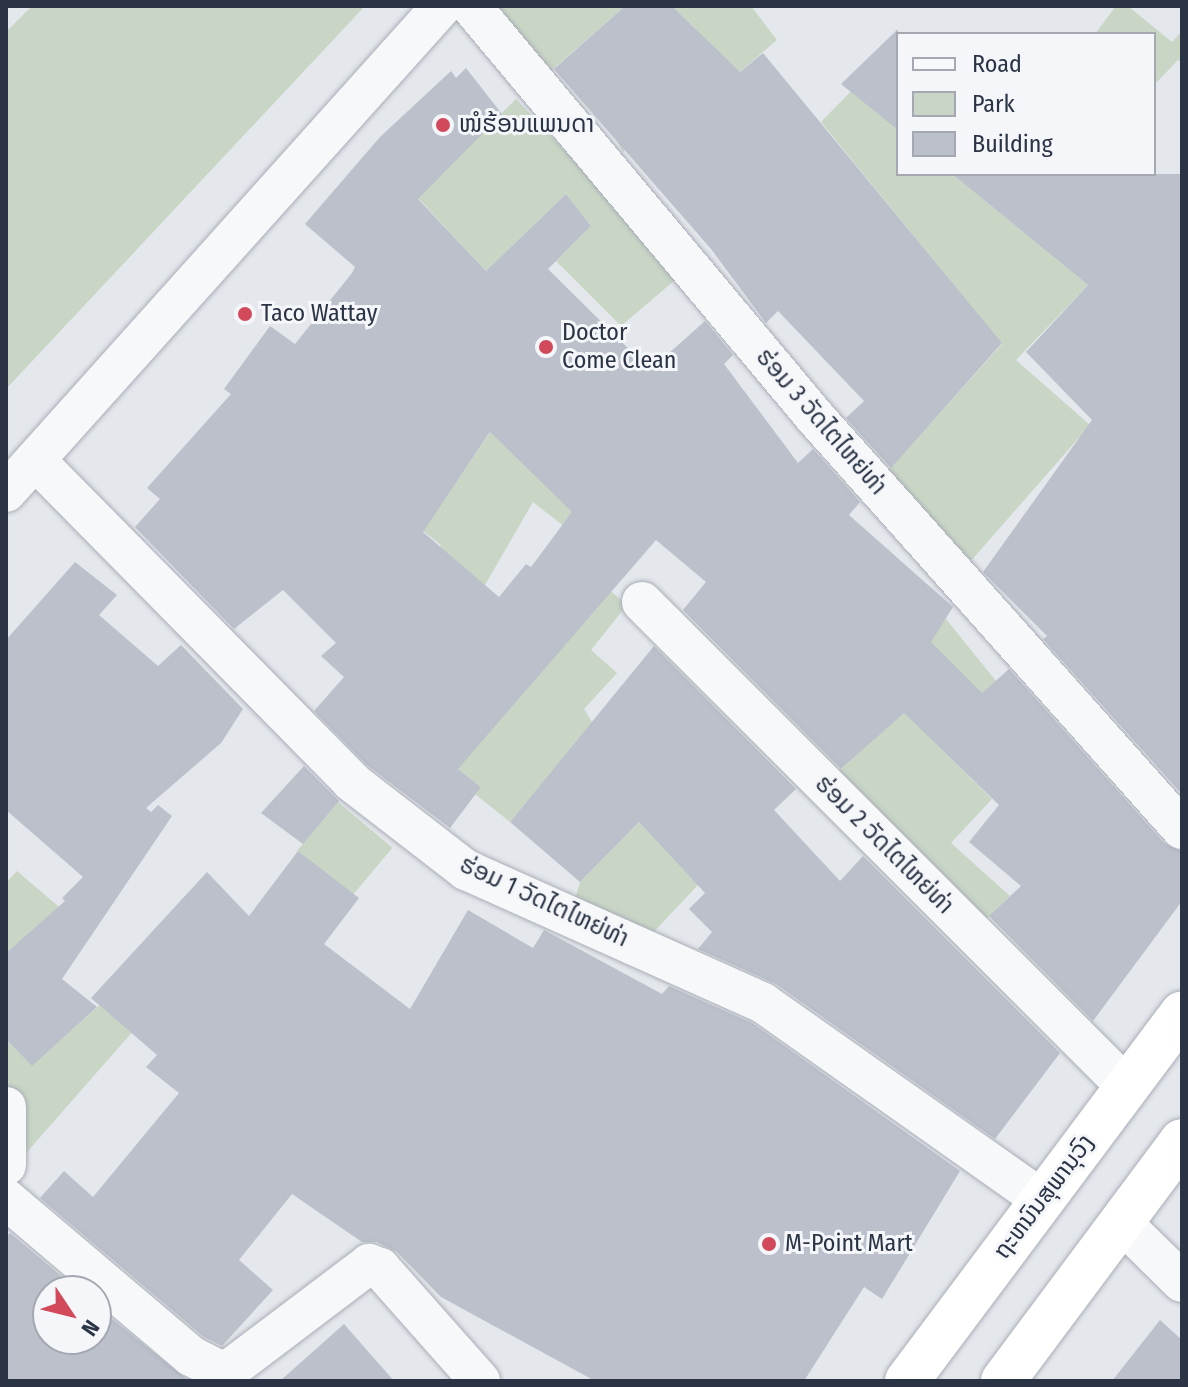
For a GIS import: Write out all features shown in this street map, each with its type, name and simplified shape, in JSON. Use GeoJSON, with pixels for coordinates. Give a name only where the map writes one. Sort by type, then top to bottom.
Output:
{"type":"FeatureCollection","features":[{"type":"Feature","properties":{"kind":"highway","name":"ຖະຫນົນສຸພານຸວົງ"},"geometry":{"type":"LineString","coordinates":[[907,1381],[1182,1014]]}},
{"type":"Feature","properties":{"kind":"highway"},"geometry":{"type":"LineString","coordinates":[[1003,1381],[1182,1141]]}},
{"type":"Feature","properties":{"kind":"street"},"geometry":{"type":"LineString","coordinates":[[6,492],[442,6]]}},
{"type":"Feature","properties":{"kind":"street","name":"ຮ່ອມ 3 ວັດໄຕໄຫຍ່ທ່າ"},"geometry":{"type":"LineString","coordinates":[[471,6],[814,416],[1182,829]]}},
{"type":"Feature","properties":{"kind":"street"},"geometry":{"type":"LineString","coordinates":[[6,511],[35,460]]}},
{"type":"Feature","properties":{"kind":"street","name":"ຮ່ອມ 1 ວັດໄຕໄຫຍ່ທ່າ"},"geometry":{"type":"LineString","coordinates":[[35,460],[352,782],[466,870],[763,1003],[1042,1200]]}},
{"type":"Feature","properties":{"kind":"street","name":"ຮ່ອມ 2 ວັດໄຕໄຫຍ່ທ່າ"},"geometry":{"type":"LineString","coordinates":[[642,602],[1127,1087]]}},
{"type":"Feature","properties":{"kind":"street"},"geometry":{"type":"LineString","coordinates":[[6,1107],[6,1165]]}},
{"type":"Feature","properties":{"kind":"street"},"geometry":{"type":"LineString","coordinates":[[6,1199],[191,1356],[224,1375],[369,1264],[380,1268],[480,1381]]}},
{"type":"Feature","properties":{"kind":"street"},"geometry":{"type":"LineString","coordinates":[[1122,1223],[1182,1282]]}},
{"type":"Feature","properties":{"kind":"green space"},"geometry":{"type":"Polygon","coordinates":[[[32,6],[365,6],[6,389],[6,32],[32,6]]]}},
{"type":"Feature","properties":{"kind":"green space"},"geometry":{"type":"Polygon","coordinates":[[[499,6],[625,6],[552,70],[494,11],[499,6]]]}},
{"type":"Feature","properties":{"kind":"green space"},"geometry":{"type":"Polygon","coordinates":[[[672,6],[751,6],[777,40],[701,105],[689,93],[623,152],[603,117],[696,29],[672,6]]]}},
{"type":"Feature","properties":{"kind":"green space"},"geometry":{"type":"Polygon","coordinates":[[[1116,6],[1128,6],[1172,42],[1182,31],[1182,63],[1178,60],[1156,83],[1156,32],[1096,32],[1116,6]]]}},
{"type":"Feature","properties":{"kind":"green space"},"geometry":{"type":"Polygon","coordinates":[[[859,83],[896,123],[896,176],[954,176],[1088,285],[1016,360],[1090,425],[969,563],[885,474],[1002,344],[821,122],[859,83]]]}},
{"type":"Feature","properties":{"kind":"green space"},"geometry":{"type":"Polygon","coordinates":[[[516,99],[614,202],[675,280],[621,326],[556,261],[591,226],[566,194],[486,271],[417,197],[516,99]]]}},
{"type":"Feature","properties":{"kind":"green space"},"geometry":{"type":"Polygon","coordinates":[[[494,427],[601,540],[593,549],[533,502],[467,616],[411,588],[441,545],[423,531],[494,427]]]}},
{"type":"Feature","properties":{"kind":"green space"},"geometry":{"type":"Polygon","coordinates":[[[601,583],[627,605],[591,650],[617,673],[584,709],[592,722],[510,822],[475,794],[480,786],[458,769],[601,583]]]}},
{"type":"Feature","properties":{"kind":"green space"},"geometry":{"type":"Polygon","coordinates":[[[946,619],[996,681],[931,739],[992,799],[951,843],[1010,896],[982,923],[838,772],[869,744],[926,638],[946,619]]]}},
{"type":"Feature","properties":{"kind":"green space"},"geometry":{"type":"Polygon","coordinates":[[[338,802],[392,848],[352,896],[298,850],[338,802]]]}},
{"type":"Feature","properties":{"kind":"green space"},"geometry":{"type":"Polygon","coordinates":[[[639,822],[698,885],[648,938],[574,903],[580,882],[639,822]]]}},
{"type":"Feature","properties":{"kind":"green space"},"geometry":{"type":"Polygon","coordinates":[[[17,871],[59,907],[6,953],[6,883],[17,871]]]}},
{"type":"Feature","properties":{"kind":"green space"},"geometry":{"type":"Polygon","coordinates":[[[127,981],[156,1005],[13,1168],[6,1039],[32,1065],[127,981]]]}},
{"type":"Feature","properties":{"kind":"building"},"geometry":{"type":"Polygon","coordinates":[[[625,6],[672,6],[740,72],[763,53],[1002,343],[891,468],[846,418],[864,401],[778,311],[766,323],[711,249],[554,69],[625,6]]]}},
{"type":"Feature","properties":{"kind":"building"},"geometry":{"type":"Polygon","coordinates":[[[898,29],[896,128],[841,84],[898,29]]]}},
{"type":"Feature","properties":{"kind":"building"},"geometry":{"type":"Polygon","coordinates":[[[466,68],[502,114],[418,199],[486,271],[566,194],[591,226],[548,269],[650,370],[705,321],[733,355],[724,364],[798,463],[813,449],[860,502],[849,515],[953,607],[931,642],[982,693],[1009,669],[1165,844],[1182,851],[1182,901],[1093,1021],[989,916],[1021,886],[969,842],[999,805],[904,713],[841,769],[683,610],[706,582],[656,540],[458,769],[481,787],[450,828],[367,765],[314,711],[344,677],[321,656],[336,643],[283,590],[234,629],[135,527],[160,499],[147,488],[231,394],[224,389],[270,326],[295,344],[352,273],[355,267],[305,224],[380,137],[451,71],[456,78],[466,68]],[[490,432],[423,532],[499,597],[526,564],[531,567],[572,512],[490,432]]]}},
{"type":"Feature","properties":{"kind":"building"},"geometry":{"type":"Polygon","coordinates":[[[1182,174],[1182,794],[1043,639],[1047,636],[983,572],[1092,420],[1026,352],[1088,285],[954,176],[1182,174]]]}},
{"type":"Feature","properties":{"kind":"building"},"geometry":{"type":"Polygon","coordinates":[[[75,562],[117,595],[99,615],[158,666],[181,645],[243,709],[221,743],[146,808],[151,812],[158,805],[172,816],[62,979],[97,1007],[32,1066],[6,1039],[6,953],[65,901],[62,898],[83,877],[6,810],[6,640],[75,562]]]}},
{"type":"Feature","properties":{"kind":"building"},"geometry":{"type":"Polygon","coordinates":[[[654,646],[796,789],[774,810],[840,881],[863,856],[1060,1053],[995,1139],[776,984],[698,949],[712,932],[689,909],[705,893],[639,822],[580,882],[510,822],[654,646]]]}},
{"type":"Feature","properties":{"kind":"building"},"geometry":{"type":"Polygon","coordinates":[[[304,766],[339,801],[303,844],[261,813],[304,766]]]}},
{"type":"Feature","properties":{"kind":"building"},"geometry":{"type":"Polygon","coordinates":[[[298,851],[359,898],[324,944],[410,1009],[468,910],[533,948],[544,930],[662,994],[669,986],[752,1023],[960,1171],[882,1299],[864,1287],[804,1381],[595,1381],[441,1297],[397,1252],[377,1242],[362,1242],[292,1194],[239,1260],[273,1290],[222,1346],[204,1337],[40,1198],[64,1171],[93,1197],[179,1093],[146,1067],[157,1055],[91,998],[207,872],[249,916],[298,851]]]}},
{"type":"Feature","properties":{"kind":"building"},"geometry":{"type":"Polygon","coordinates":[[[10,1233],[60,1275],[32,1275],[32,1355],[112,1355],[112,1319],[189,1381],[6,1381],[6,1237],[10,1233]]]}},
{"type":"Feature","properties":{"kind":"building"},"geometry":{"type":"Polygon","coordinates":[[[1160,1320],[1182,1340],[1182,1381],[1112,1381],[1160,1320]]]}},
{"type":"Feature","properties":{"kind":"building"},"geometry":{"type":"Polygon","coordinates":[[[344,1324],[394,1381],[280,1381],[344,1324]]]}},
{"type":"Feature","properties":{"kind":"place","name":"ໜໍຮ້ອນແພນດາ"},"geometry":{"type":"Point","coordinates":[443,125]}},
{"type":"Feature","properties":{"kind":"place","name":"Taco Wattay"},"geometry":{"type":"Point","coordinates":[245,314]}},
{"type":"Feature","properties":{"kind":"place","name":"Doctor Come Clean"},"geometry":{"type":"Point","coordinates":[546,347]}},
{"type":"Feature","properties":{"kind":"place","name":"M-Point Mart"},"geometry":{"type":"Point","coordinates":[769,1244]}}]}
